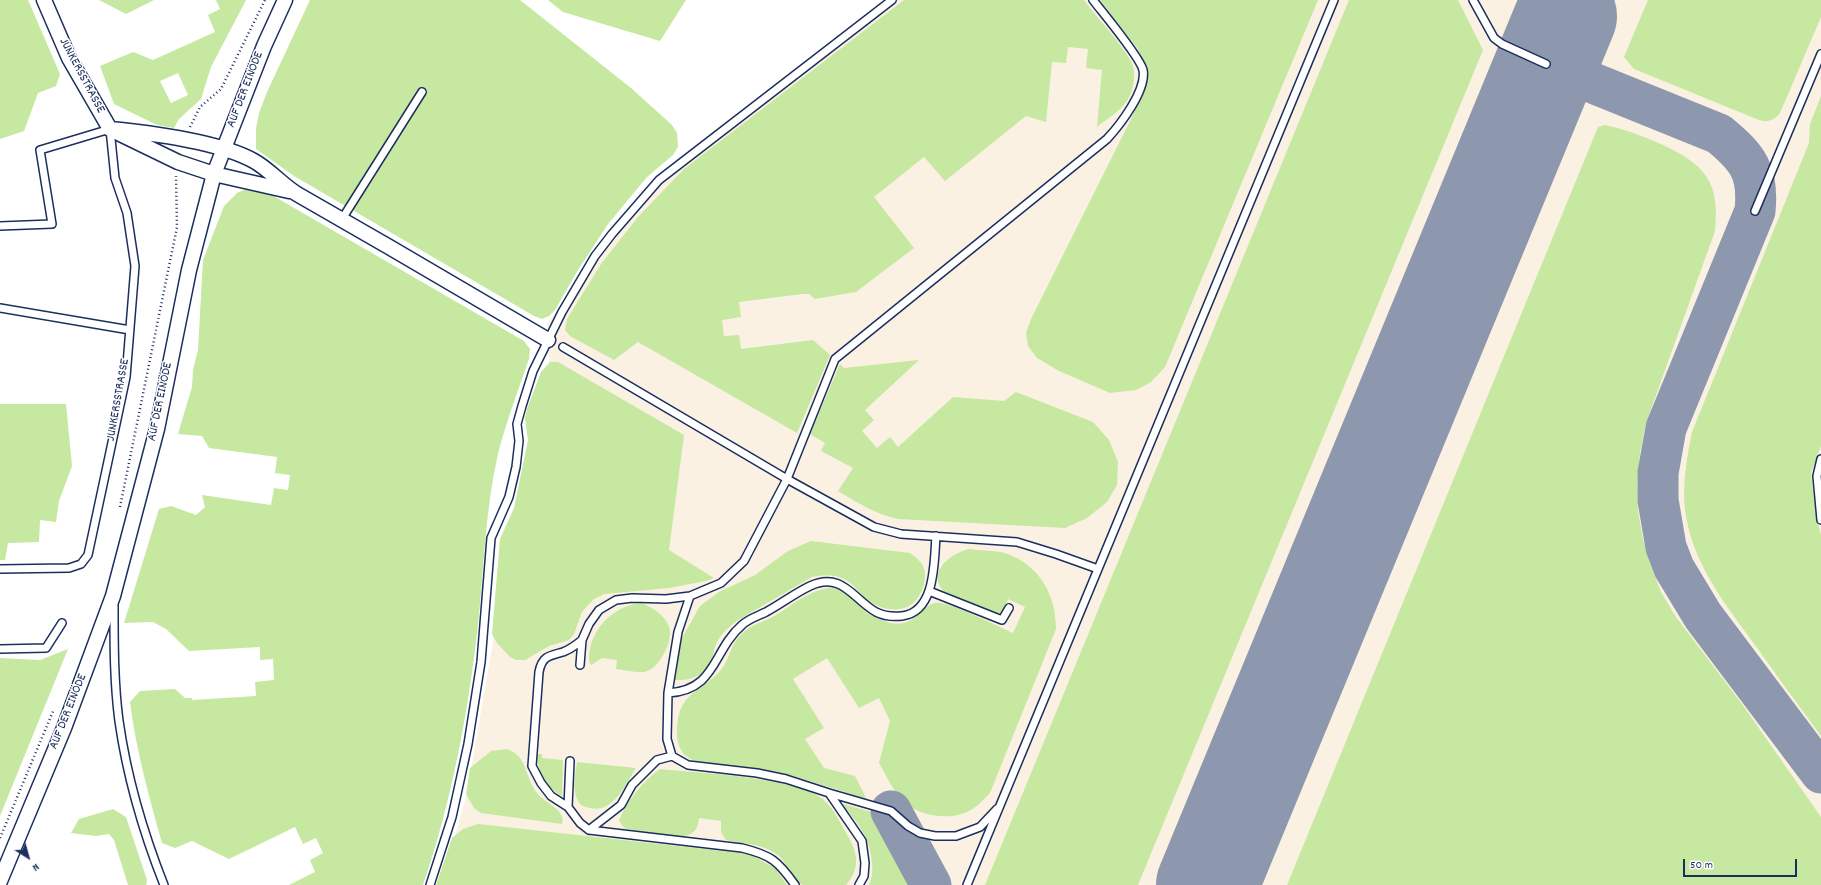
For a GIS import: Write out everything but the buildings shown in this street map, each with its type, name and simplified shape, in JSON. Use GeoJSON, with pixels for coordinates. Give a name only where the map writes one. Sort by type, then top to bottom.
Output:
{"type":"FeatureCollection","features":[{"type":"Feature","properties":{"kind":"street","name":"JUNKERSSTRASSE"},"geometry":{"type":"LineString","coordinates":[[44,0],[69,58],[110,129],[178,162],[214,174],[295,193]]}},
{"type":"Feature","properties":{"kind":"street","name":"AUF DER EINÖDE"},"geometry":{"type":"LineString","coordinates":[[0,881],[31,803],[64,728],[113,596],[157,429],[189,270],[214,174],[264,46],[286,0]]}},
{"type":"Feature","properties":{"kind":"street","name":"JUNKERSSTRASSE"},"geometry":{"type":"LineString","coordinates":[[110,129],[146,132],[224,149],[254,161],[295,193]]}},
{"type":"Feature","properties":{"kind":"street"},"geometry":{"type":"LineString","coordinates":[[295,193],[548,340]]}},
{"type":"Feature","properties":{"kind":"lane"},"geometry":{"type":"LineString","coordinates":[[430,885],[452,817],[468,744],[481,662],[491,538],[509,496],[516,467],[519,441],[517,424],[534,371],[562,312],[596,256],[626,216],[659,180],[892,0]]}},
{"type":"Feature","properties":{"kind":"lane"},"geometry":{"type":"LineString","coordinates":[[580,665],[582,640],[589,624],[599,610],[616,600],[632,598],[666,599],[690,596],[721,583],[744,561],[787,479],[835,359],[1107,139],[1125,118],[1134,102],[1142,82],[1143,70],[1135,55],[1093,0]]}},
{"type":"Feature","properties":{"kind":"lane"},"geometry":{"type":"LineString","coordinates":[[967,885],[1334,0]]}},
{"type":"Feature","properties":{"kind":"lane"},"geometry":{"type":"LineString","coordinates":[[1473,0],[1494,38],[1502,44],[1546,64]]}},
{"type":"Feature","properties":{"kind":"lane"},"geometry":{"type":"LineString","coordinates":[[1755,211],[1821,54]]}},
{"type":"Feature","properties":{"kind":"lane"},"geometry":{"type":"LineString","coordinates":[[342,219],[422,92]]}},
{"type":"Feature","properties":{"kind":"lane"},"geometry":{"type":"LineString","coordinates":[[0,226],[52,224],[40,150],[110,129]]}},
{"type":"Feature","properties":{"kind":"lane","name":"JUNKERSSTRASSE"},"geometry":{"type":"LineString","coordinates":[[0,569],[70,568],[81,564],[88,555],[126,377],[135,266],[127,213],[115,178],[110,129]]}},
{"type":"Feature","properties":{"kind":"lane"},"geometry":{"type":"LineString","coordinates":[[0,308],[130,330]]}},
{"type":"Feature","properties":{"kind":"lane"},"geometry":{"type":"LineString","coordinates":[[563,347],[787,479],[874,527],[901,534],[1017,542],[1056,554],[1098,570]]}},
{"type":"Feature","properties":{"kind":"lane"},"geometry":{"type":"LineString","coordinates":[[1821,459],[1818,466],[1817,480],[1821,520]]}},
{"type":"Feature","properties":{"kind":"lane"},"geometry":{"type":"LineString","coordinates":[[668,693],[686,690],[703,680],[711,672],[729,639],[744,623],[767,612],[812,585],[835,582],[843,585],[876,611],[895,617],[906,615],[915,611],[922,604],[929,591],[933,572],[936,536]]}},
{"type":"Feature","properties":{"kind":"lane"},"geometry":{"type":"LineString","coordinates":[[929,591],[1002,620],[1009,608]]}},
{"type":"Feature","properties":{"kind":"lane"},"geometry":{"type":"LineString","coordinates":[[113,596],[114,674],[120,728],[140,814],[164,885]]}},
{"type":"Feature","properties":{"kind":"lane"},"geometry":{"type":"LineString","coordinates":[[672,756],[667,738],[668,693],[678,632],[690,596]]}},
{"type":"Feature","properties":{"kind":"lane"},"geometry":{"type":"LineString","coordinates":[[0,649],[46,648],[62,623]]}},
{"type":"Feature","properties":{"kind":"lane"},"geometry":{"type":"LineString","coordinates":[[582,640],[573,648],[547,657],[541,663],[539,672],[532,766],[541,783],[551,796],[568,807],[580,823],[590,830],[742,848],[763,853],[778,863],[795,885]]}},
{"type":"Feature","properties":{"kind":"lane"},"geometry":{"type":"LineString","coordinates":[[590,830],[621,805],[632,785],[657,760],[672,756],[688,765],[757,773],[786,779],[891,811],[914,830],[920,833],[935,836],[956,836],[980,826],[1000,806]]}},
{"type":"Feature","properties":{"kind":"lane"},"geometry":{"type":"LineString","coordinates":[[568,807],[570,761]]}},
{"type":"Feature","properties":{"kind":"lane"},"geometry":{"type":"LineString","coordinates":[[829,793],[862,841],[865,863],[864,876],[859,885]]}},
{"type":"Feature","properties":{"kind":"path"},"geometry":{"type":"LineString","coordinates":[[185,140],[200,107],[221,89],[265,0]]}},
{"type":"Feature","properties":{"kind":"path"},"geometry":{"type":"LineString","coordinates":[[120,508],[177,227],[176,169],[178,162]]}},
{"type":"Feature","properties":{"kind":"path"},"geometry":{"type":"LineString","coordinates":[[0,838],[55,708]]}},
{"type":"Feature","properties":{"kind":"shaded area"},"geometry":{"type":"Polygon","coordinates":[[[885,0],[1821,0],[1821,885],[438,885],[452,847],[467,793],[515,514],[549,364],[547,323],[564,303],[600,246],[638,197],[677,159],[885,0]]]}},
{"type":"Feature","properties":{"kind":"green space"},"geometry":{"type":"Polygon","coordinates":[[[0,0],[28,0],[60,74],[56,86],[38,93],[24,131],[0,139],[0,0]]]}},
{"type":"Feature","properties":{"kind":"green space"},"geometry":{"type":"Polygon","coordinates":[[[99,0],[154,0],[126,14],[99,0]]]}},
{"type":"Feature","properties":{"kind":"green space"},"geometry":{"type":"Polygon","coordinates":[[[216,0],[246,0],[211,67],[201,99],[179,119],[174,128],[157,125],[114,104],[100,66],[133,52],[153,60],[215,32],[208,15],[220,9],[216,0]],[[178,73],[160,81],[171,103],[188,95],[178,73]]]}},
{"type":"Feature","properties":{"kind":"green space"},"geometry":{"type":"Polygon","coordinates":[[[310,0],[520,0],[631,88],[672,125],[677,133],[678,147],[673,155],[647,177],[608,224],[578,270],[555,310],[549,316],[542,319],[534,316],[294,176],[256,149],[256,128],[259,113],[267,92],[310,0]]]}},
{"type":"Feature","properties":{"kind":"green space"},"geometry":{"type":"Polygon","coordinates":[[[548,0],[686,0],[660,41],[563,12],[548,0]]]}},
{"type":"Feature","properties":{"kind":"green space"},"geometry":{"type":"Polygon","coordinates":[[[904,0],[1084,0],[1130,60],[1133,66],[1134,75],[1131,93],[1127,101],[1120,109],[1097,127],[1102,70],[1086,68],[1088,49],[1068,47],[1066,63],[1052,62],[1046,122],[1026,116],[945,181],[924,157],[874,197],[914,248],[856,292],[815,299],[809,294],[802,294],[739,302],[741,317],[722,320],[724,336],[739,335],[741,349],[813,340],[830,355],[797,433],[638,342],[614,360],[570,336],[565,330],[567,319],[601,264],[638,217],[684,169],[904,0]]]}},
{"type":"Feature","properties":{"kind":"green space"},"geometry":{"type":"Polygon","coordinates":[[[1100,0],[1318,0],[1165,367],[1151,382],[1136,390],[1110,393],[1059,371],[1037,358],[1028,346],[1026,333],[1031,319],[1131,119],[1147,82],[1147,71],[1138,49],[1100,0]]]}},
{"type":"Feature","properties":{"kind":"green space"},"geometry":{"type":"Polygon","coordinates":[[[1349,0],[1458,0],[1483,50],[1138,885],[985,885],[1349,0]]]}},
{"type":"Feature","properties":{"kind":"green space"},"geometry":{"type":"Polygon","coordinates":[[[1648,0],[1821,0],[1821,17],[1780,113],[1773,119],[1765,121],[1759,120],[1634,69],[1624,57],[1648,0]]]}},
{"type":"Feature","properties":{"kind":"green space"},"geometry":{"type":"Polygon","coordinates":[[[1821,96],[1821,446],[1811,473],[1816,516],[1821,535],[1821,736],[1732,614],[1711,582],[1702,565],[1689,529],[1685,510],[1684,490],[1692,432],[1809,143],[1810,124],[1821,96]]]}},
{"type":"Feature","properties":{"kind":"green space"},"geometry":{"type":"Polygon","coordinates":[[[1605,125],[1642,136],[1678,152],[1700,168],[1712,188],[1716,214],[1715,231],[1645,426],[1637,480],[1638,511],[1643,539],[1661,592],[1676,617],[1742,704],[1821,817],[1821,885],[1287,885],[1598,127],[1605,125]]]}},
{"type":"Feature","properties":{"kind":"green space"},"geometry":{"type":"Polygon","coordinates":[[[246,189],[259,189],[277,198],[524,341],[530,349],[529,359],[512,406],[498,454],[490,496],[478,625],[464,724],[451,789],[423,885],[289,885],[315,872],[310,860],[323,853],[316,838],[303,844],[295,827],[229,859],[192,841],[175,848],[162,843],[139,756],[130,702],[140,691],[175,689],[185,698],[192,698],[192,700],[256,696],[255,682],[274,680],[273,659],[260,660],[260,647],[189,651],[166,629],[153,622],[124,623],[159,509],[171,506],[196,515],[205,507],[202,495],[271,505],[274,488],[288,490],[290,475],[275,473],[277,457],[209,448],[202,436],[178,434],[192,387],[193,370],[198,350],[203,260],[224,206],[237,193],[246,189]]]}},
{"type":"Feature","properties":{"kind":"green space"},"geometry":{"type":"Polygon","coordinates":[[[919,360],[865,410],[874,420],[862,431],[877,448],[890,437],[898,447],[953,397],[1004,401],[1016,392],[1093,422],[1109,440],[1118,462],[1117,485],[1107,502],[1087,518],[1065,528],[898,519],[874,511],[838,491],[853,468],[821,451],[825,443],[810,434],[840,364],[844,368],[919,360]]]}},
{"type":"Feature","properties":{"kind":"green space"},"geometry":{"type":"Polygon","coordinates":[[[550,362],[558,362],[684,435],[669,550],[714,578],[669,588],[604,594],[594,599],[582,612],[574,634],[569,640],[549,646],[525,660],[516,660],[510,657],[497,643],[492,634],[500,539],[514,508],[528,440],[525,418],[527,409],[541,372],[550,362]]]}},
{"type":"Feature","properties":{"kind":"green space"},"geometry":{"type":"Polygon","coordinates":[[[0,404],[66,404],[72,466],[59,501],[56,522],[40,520],[39,542],[8,543],[5,560],[0,560],[0,404]]]}},
{"type":"Feature","properties":{"kind":"green space"},"geometry":{"type":"Polygon","coordinates":[[[811,541],[910,553],[918,559],[925,570],[922,590],[918,598],[912,604],[902,609],[891,609],[880,607],[869,601],[844,579],[828,575],[812,577],[738,620],[729,627],[718,640],[708,666],[696,677],[685,680],[674,680],[682,638],[700,606],[719,592],[755,575],[788,551],[811,541]]]}},
{"type":"Feature","properties":{"kind":"green space"},"geometry":{"type":"Polygon","coordinates":[[[969,549],[1005,553],[1017,558],[1037,573],[1044,583],[1053,604],[1056,629],[990,793],[974,808],[955,816],[936,816],[911,807],[900,798],[893,789],[879,763],[890,721],[879,698],[859,708],[827,658],[793,679],[824,728],[805,739],[824,768],[855,776],[866,798],[770,771],[711,766],[690,759],[683,753],[679,744],[677,728],[682,707],[687,699],[721,670],[733,645],[747,629],[771,618],[813,592],[827,588],[839,590],[850,596],[869,614],[890,623],[898,624],[911,620],[929,605],[941,603],[985,620],[1013,633],[1025,607],[1008,599],[1002,612],[995,614],[947,594],[940,587],[938,573],[942,567],[953,556],[969,549]]]}},
{"type":"Feature","properties":{"kind":"green space"},"geometry":{"type":"Polygon","coordinates":[[[642,603],[662,615],[669,627],[669,639],[664,654],[660,660],[650,670],[644,672],[616,669],[617,660],[602,658],[591,665],[589,655],[592,640],[596,632],[608,618],[616,612],[624,607],[642,603]]]}},
{"type":"Feature","properties":{"kind":"green space"},"geometry":{"type":"Polygon","coordinates":[[[68,649],[0,816],[0,658],[40,660],[68,649]]]}},
{"type":"Feature","properties":{"kind":"green space"},"geometry":{"type":"Polygon","coordinates":[[[507,749],[519,756],[533,787],[540,797],[558,811],[563,819],[562,824],[481,813],[474,808],[466,794],[470,768],[491,751],[507,749]]]}},
{"type":"Feature","properties":{"kind":"green space"},"geometry":{"type":"Polygon","coordinates":[[[537,754],[542,754],[542,758],[563,760],[562,796],[551,788],[544,778],[537,760],[537,754]]]}},
{"type":"Feature","properties":{"kind":"green space"},"geometry":{"type":"Polygon","coordinates":[[[577,762],[636,768],[614,800],[608,805],[600,808],[591,808],[581,805],[576,795],[574,784],[577,762]]]}},
{"type":"Feature","properties":{"kind":"green space"},"geometry":{"type":"Polygon","coordinates":[[[660,769],[746,777],[793,786],[811,792],[824,800],[831,808],[852,844],[856,856],[856,862],[851,879],[846,885],[803,885],[795,879],[782,859],[773,852],[754,845],[726,840],[721,832],[721,821],[699,818],[696,829],[685,836],[669,836],[623,827],[619,820],[627,805],[641,786],[660,769]]]}},
{"type":"Feature","properties":{"kind":"green space"},"geometry":{"type":"Polygon","coordinates":[[[840,803],[875,813],[913,885],[869,885],[872,877],[872,869],[869,845],[858,823],[840,803]]]}},
{"type":"Feature","properties":{"kind":"green space"},"geometry":{"type":"Polygon","coordinates":[[[113,809],[126,817],[147,880],[146,885],[128,885],[114,840],[109,834],[96,836],[71,833],[79,819],[113,809]]]}},
{"type":"Feature","properties":{"kind":"green space"},"geometry":{"type":"Polygon","coordinates":[[[478,824],[750,854],[775,868],[787,885],[436,885],[452,838],[463,829],[478,824]]]}},
{"type":"Feature","properties":{"kind":"taxiway"},"geometry":{"type":"LineString","coordinates":[[1546,64],[1719,134],[1744,159],[1753,176],[1756,197],[1755,211],[1666,428],[1658,473],[1658,500],[1666,547],[1674,568],[1703,616],[1821,773]]}},
{"type":"Feature","properties":{"kind":"taxiway"},"geometry":{"type":"LineString","coordinates":[[891,811],[931,885]]}},
{"type":"Feature","properties":{"kind":"runway"},"geometry":{"type":"LineString","coordinates":[[1207,885],[1566,16]]}}]}
